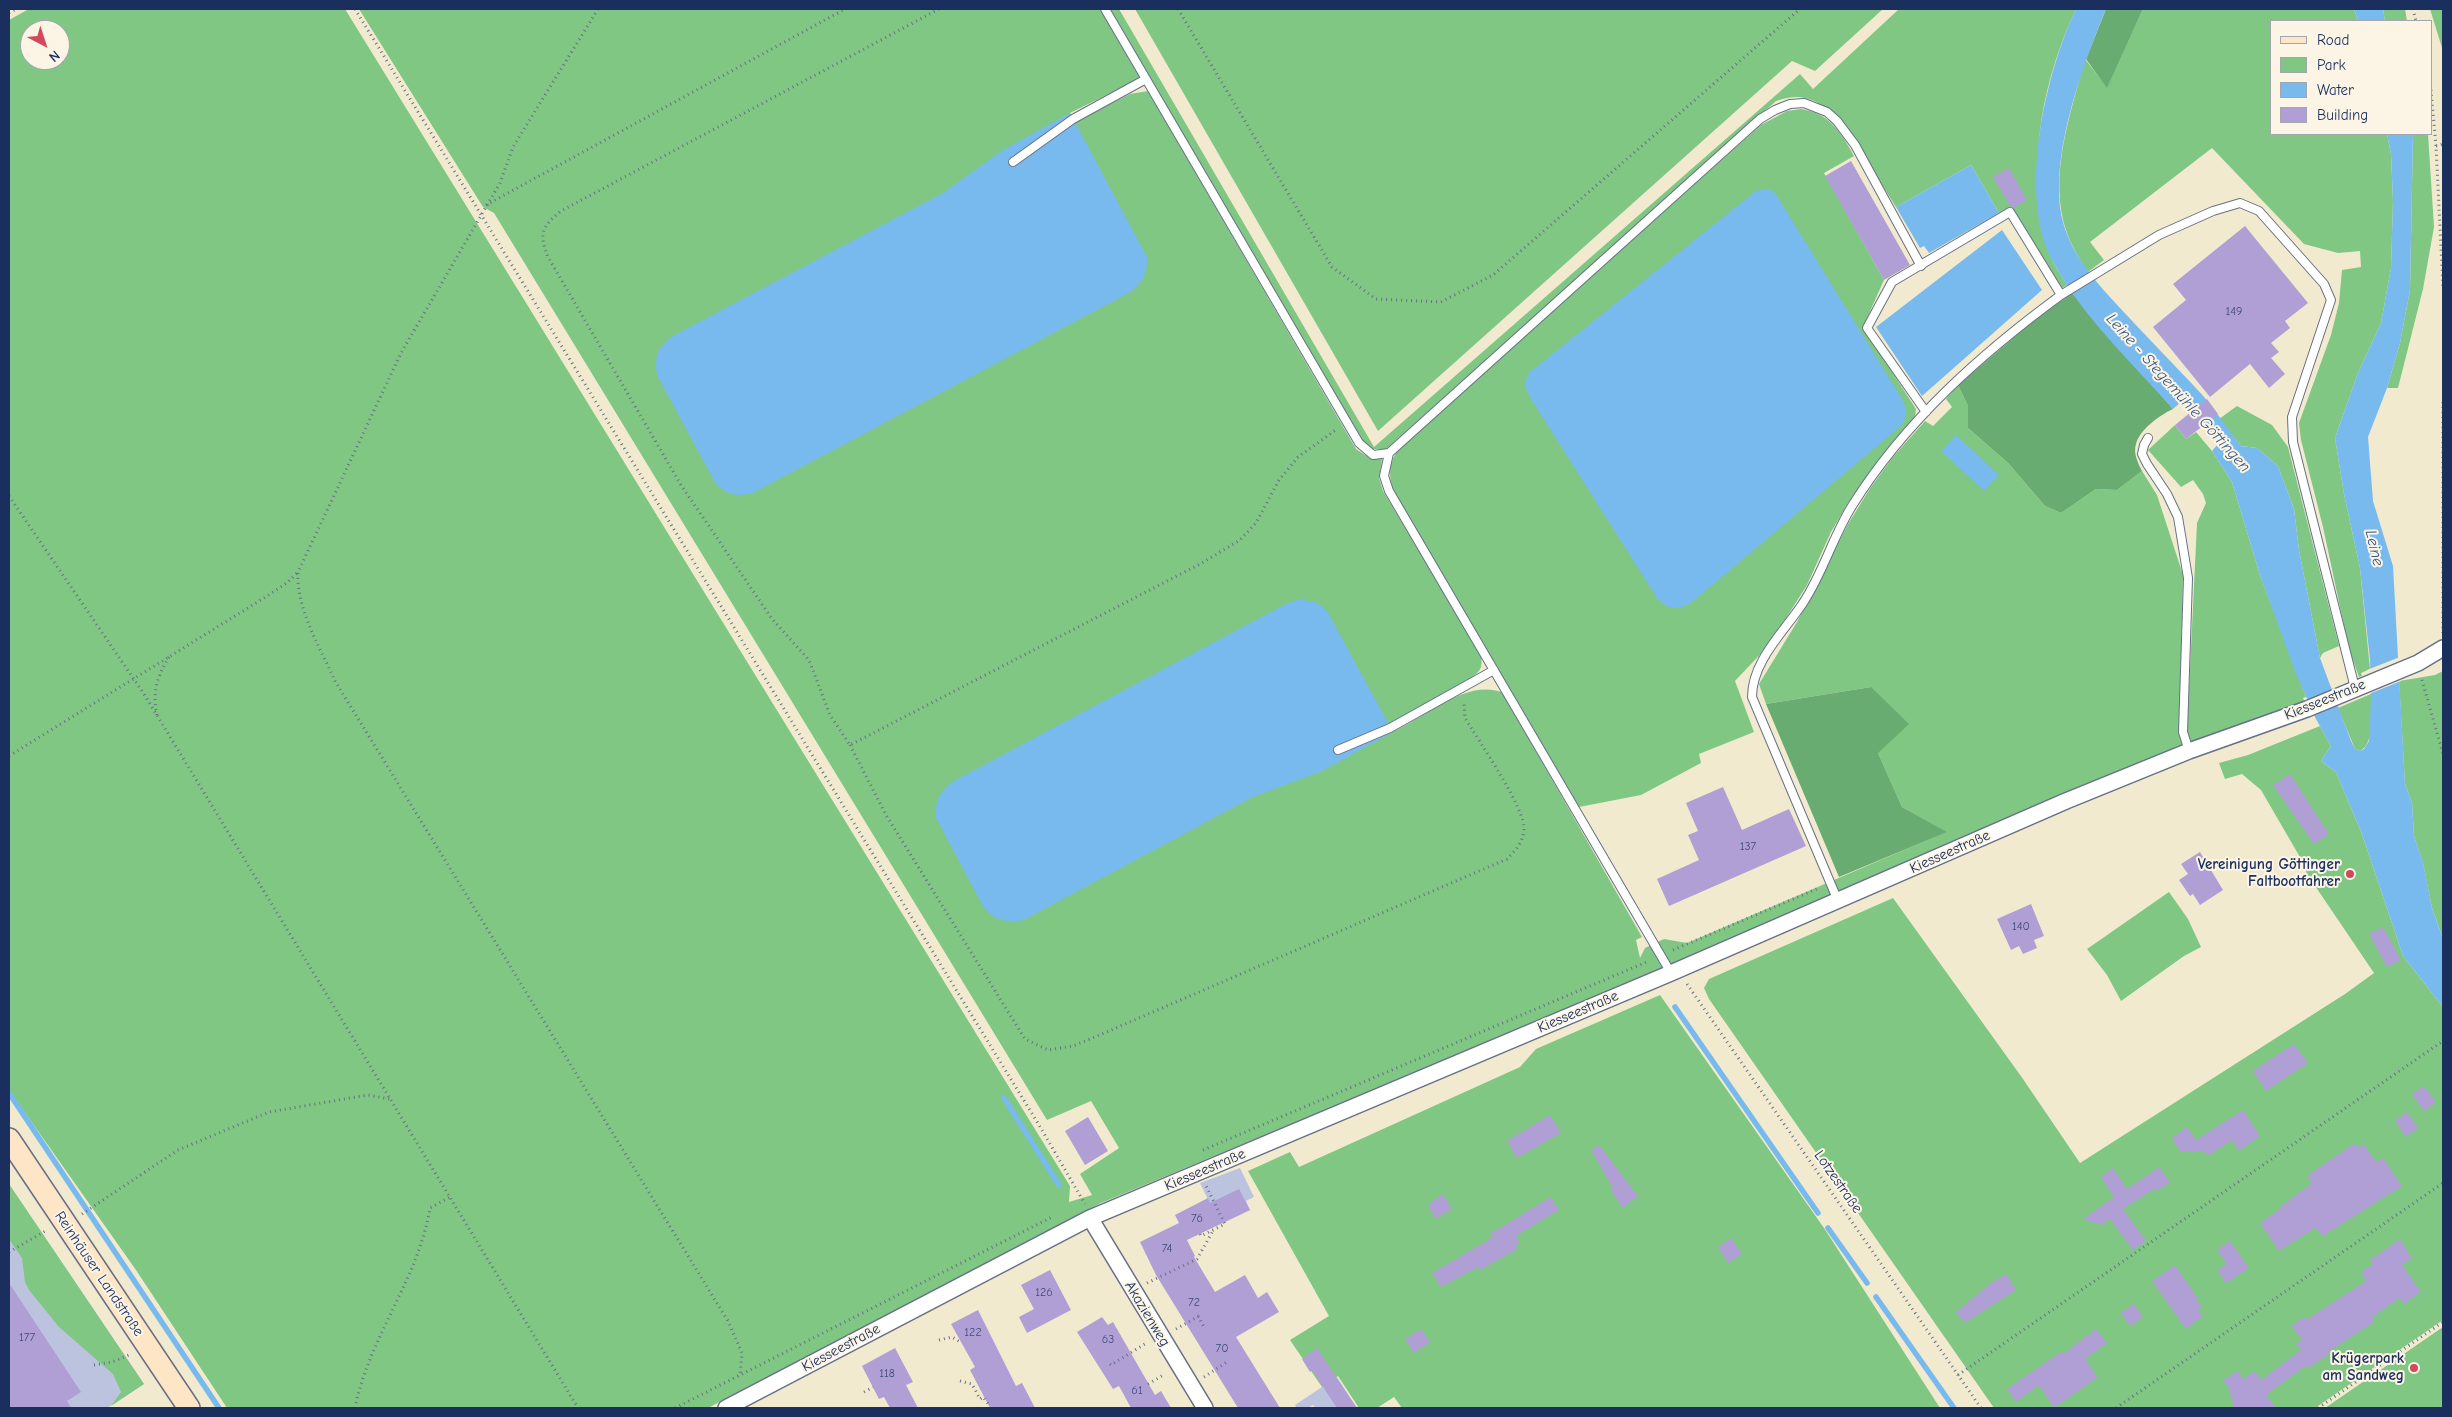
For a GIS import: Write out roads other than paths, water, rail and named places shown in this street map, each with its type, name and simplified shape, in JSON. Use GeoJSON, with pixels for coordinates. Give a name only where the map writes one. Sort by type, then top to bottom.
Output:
{"type":"FeatureCollection","features":[{"type":"Feature","properties":{"kind":"main road","name":"Reinhäuser Landstraße"},"geometry":{"type":"LineString","coordinates":[[9,1139],[189,1408]]}},
{"type":"Feature","properties":{"kind":"street","name":"Kiesseestraße"},"geometry":{"type":"LineString","coordinates":[[726,1408],[1090,1218],[1838,901],[2066,801],[2190,751],[2307,709],[2411,665],[2443,648]]}},
{"type":"Feature","properties":{"kind":"street","name":"Akazienweg"},"geometry":{"type":"LineString","coordinates":[[1090,1218],[1205,1408]]}},
{"type":"Feature","properties":{"kind":"lane"},"geometry":{"type":"LineString","coordinates":[[1105,9],[1359,443],[1366,451],[1373,455],[1389,453],[1760,119],[1774,110],[1790,104],[1804,103],[1816,106],[1827,112],[1846,132],[1921,266]]}},
{"type":"Feature","properties":{"kind":"lane"},"geometry":{"type":"LineString","coordinates":[[1013,162],[1073,119],[1146,79]]}},
{"type":"Feature","properties":{"kind":"lane"},"geometry":{"type":"LineString","coordinates":[[1838,901],[1752,698],[1752,684],[1758,668],[1804,602],[1852,506],[1886,458],[1926,412],[1954,384],[2030,318],[2068,289],[2159,235],[2213,211],[2240,203],[2259,211],[2324,284],[2331,300],[2292,417],[2293,442],[2360,686]]}},
{"type":"Feature","properties":{"kind":"lane"},"geometry":{"type":"LineString","coordinates":[[1926,412],[1868,328],[1892,282],[2010,212],[2062,295]]}},
{"type":"Feature","properties":{"kind":"lane"},"geometry":{"type":"LineString","coordinates":[[2148,438],[2142,454],[2167,494],[2178,517],[2188,578],[2183,732],[2190,751]]}},
{"type":"Feature","properties":{"kind":"lane"},"geometry":{"type":"LineString","coordinates":[[1389,453],[1384,476],[1389,491],[1674,971]]}},
{"type":"Feature","properties":{"kind":"lane"},"geometry":{"type":"LineString","coordinates":[[1338,750],[1390,728],[1472,684],[1494,670]]}},
{"type":"Feature","properties":{"kind":"water"},"geometry":{"type":"Polygon","coordinates":[[[2076,9],[2106,9],[2079,80],[2065,132],[2059,183],[2060,207],[2070,241],[2078,256],[2099,284],[2201,393],[2241,446],[2257,448],[2278,466],[2294,509],[2299,550],[2320,658],[2351,741],[2355,749],[2360,751],[2364,749],[2369,741],[2370,660],[2360,568],[2344,494],[2335,438],[2358,373],[2381,323],[2391,268],[2393,202],[2391,154],[2387,135],[2413,135],[2410,290],[2400,343],[2387,388],[2368,437],[2373,501],[2393,566],[2405,784],[2412,803],[2414,836],[2423,862],[2432,908],[2443,939],[2443,1007],[2403,956],[2362,834],[2336,772],[2321,761],[2331,746],[2316,719],[2296,674],[2260,575],[2232,482],[2212,451],[2218,444],[2181,402],[2173,409],[2093,320],[2078,301],[2053,262],[2042,235],[2037,204],[2036,170],[2039,135],[2054,67],[2076,9]]]}},
{"type":"Feature","properties":{"kind":"water"},"geometry":{"type":"Polygon","coordinates":[[[2354,9],[2383,9],[2385,20],[2358,20],[2354,9]]]}},
{"type":"Feature","properties":{"kind":"water"},"geometry":{"type":"Polygon","coordinates":[[[1070,113],[1147,257],[1145,274],[1137,287],[753,493],[733,494],[724,491],[716,484],[658,377],[657,355],[666,341],[943,193],[1003,150],[1070,113]]]}},
{"type":"Feature","properties":{"kind":"water"},"geometry":{"type":"Polygon","coordinates":[[[1971,165],[1999,213],[1929,253],[1924,246],[1920,248],[1896,207],[1971,165]]]}},
{"type":"Feature","properties":{"kind":"water"},"geometry":{"type":"Polygon","coordinates":[[[1772,190],[1777,196],[1902,399],[1906,409],[1906,416],[1901,426],[1691,603],[1673,608],[1665,605],[1657,598],[1531,399],[1526,388],[1526,379],[1530,372],[1756,191],[1772,190]]]}},
{"type":"Feature","properties":{"kind":"water"},"geometry":{"type":"Polygon","coordinates":[[[2002,230],[2042,290],[1922,396],[1876,327],[2002,230]]]}},
{"type":"Feature","properties":{"kind":"water"},"geometry":{"type":"Polygon","coordinates":[[[1956,435],[1999,475],[1984,491],[1941,451],[1956,435]]]}},
{"type":"Feature","properties":{"kind":"water"},"geometry":{"type":"Polygon","coordinates":[[[1300,599],[1318,603],[1327,611],[1393,732],[1320,772],[1253,797],[1024,920],[1002,920],[993,916],[984,908],[936,818],[937,802],[941,794],[952,782],[1286,604],[1300,599]]]}},
{"type":"Feature","properties":{"kind":"waterway"},"geometry":{"type":"LineString","coordinates":[[1675,1007],[1818,1213]]}},
{"type":"Feature","properties":{"kind":"waterway"},"geometry":{"type":"LineString","coordinates":[[9,1093],[219,1408]]}},
{"type":"Feature","properties":{"kind":"waterway"},"geometry":{"type":"LineString","coordinates":[[1004,1098],[1059,1185]]}},
{"type":"Feature","properties":{"kind":"waterway"},"geometry":{"type":"LineString","coordinates":[[1828,1228],[1867,1283]]}},
{"type":"Feature","properties":{"kind":"waterway"},"geometry":{"type":"LineString","coordinates":[[1876,1297],[1954,1408]]}},
{"type":"Feature","properties":{"kind":"place","name":"Vereinigung Göttinger Faltbootfahrer"},"geometry":{"type":"Point","coordinates":[2350,874]}},
{"type":"Feature","properties":{"kind":"place","name":"Krügerpark am Sandweg"},"geometry":{"type":"Point","coordinates":[2414,1368]}},
{"type":"Feature","properties":{"kind":"water label","name":"Leine - Stegemühle Göttingen"},"geometry":{"type":"Point","coordinates":[2178,393]}},
{"type":"Feature","properties":{"kind":"water label","name":"Leine"},"geometry":{"type":"Point","coordinates":[2374,548]}}]}
